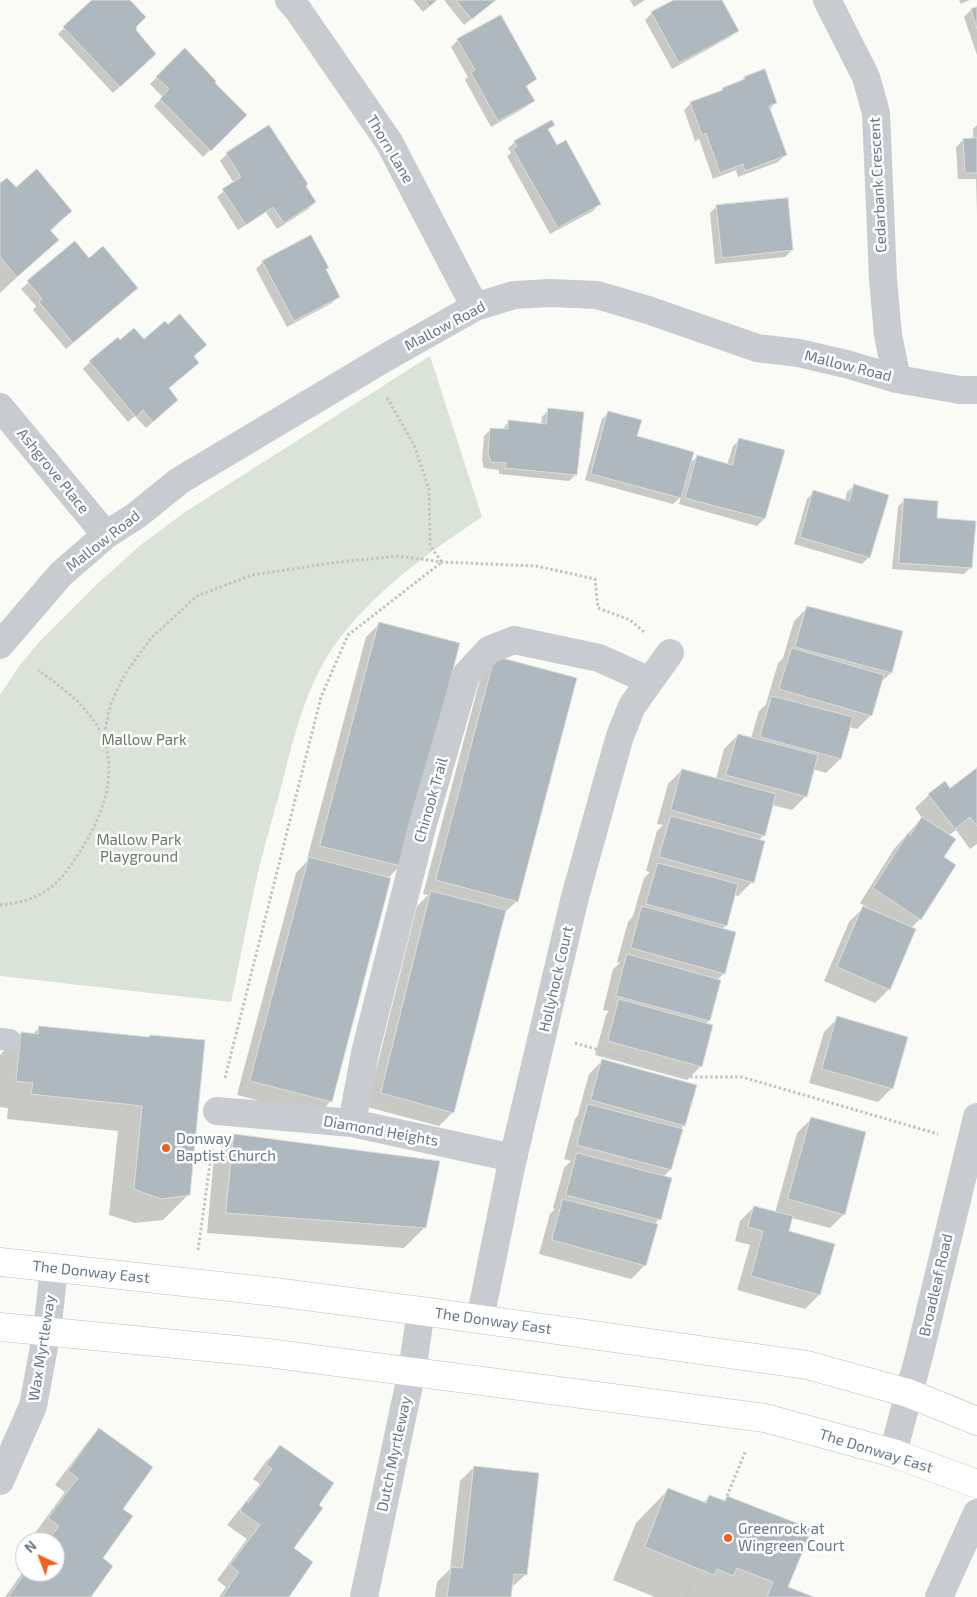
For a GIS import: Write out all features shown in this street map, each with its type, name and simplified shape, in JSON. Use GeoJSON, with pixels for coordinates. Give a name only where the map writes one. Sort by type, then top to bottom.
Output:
{"type":"FeatureCollection","features":[{"type":"Feature","properties":{"kind":"street","name":"Thorn Lane"},"geometry":{"type":"LineString","coordinates":[[289,0],[298,10],[389,142],[475,307]]}},
{"type":"Feature","properties":{"kind":"street","name":"Cedarbank Crescent"},"geometry":{"type":"LineString","coordinates":[[827,0],[866,77],[876,113],[883,279],[888,335],[897,379]]}},
{"type":"Feature","properties":{"kind":"street","name":"Mallow Road"},"geometry":{"type":"LineString","coordinates":[[0,645],[61,574],[106,536],[137,515],[179,481],[384,358],[475,307],[514,295],[550,293],[597,296],[648,310],[757,348],[800,354],[846,364],[897,379],[960,390],[977,390]]}},
{"type":"Feature","properties":{"kind":"street","name":"Ashgrove Place"},"geometry":{"type":"LineString","coordinates":[[0,407],[106,536]]}},
{"type":"Feature","properties":{"kind":"street","name":"Chinook Trail"},"geometry":{"type":"LineString","coordinates":[[352,1123],[365,1053],[422,827],[466,675],[489,650],[514,640],[599,658],[650,681]]}},
{"type":"Feature","properties":{"kind":"street","name":"Hollyhock Court"},"geometry":{"type":"LineString","coordinates":[[480,1319],[513,1158],[575,897],[620,736],[632,706],[670,654]]}},
{"type":"Feature","properties":{"kind":"street","name":"Diamond Heights"},"geometry":{"type":"LineString","coordinates":[[217,1111],[352,1123],[513,1158]]}},
{"type":"Feature","properties":{"kind":"street","name":"Broadleaf Road"},"geometry":{"type":"LineString","coordinates":[[893,1453],[920,1352],[977,1117]]}},
{"type":"Feature","properties":{"kind":"street","name":"The Donway East"},"geometry":{"type":"LineString","coordinates":[[0,1262],[275,1292],[480,1319],[807,1366],[908,1393],[977,1421]]}},
{"type":"Feature","properties":{"kind":"street","name":"Wax Myrtleway"},"geometry":{"type":"LineString","coordinates":[[0,1481],[33,1406],[47,1331],[54,1269]]}},
{"type":"Feature","properties":{"kind":"street","name":"Dutch Myrtleway"},"geometry":{"type":"LineString","coordinates":[[364,1597],[412,1371],[421,1311]]}},
{"type":"Feature","properties":{"kind":"street","name":"The Donway East"},"geometry":{"type":"LineString","coordinates":[[0,1327],[268,1353],[765,1418],[893,1453],[977,1484]]}},
{"type":"Feature","properties":{"kind":"street"},"geometry":{"type":"LineString","coordinates":[[939,1597],[977,1513]]}},
{"type":"Feature","properties":{"kind":"path"},"geometry":{"type":"LineString","coordinates":[[390,402],[414,445],[429,489],[430,546],[442,562]]}},
{"type":"Feature","properties":{"kind":"path"},"geometry":{"type":"LineString","coordinates":[[103,739],[111,703],[124,674],[151,638],[197,596],[252,575],[339,562],[399,556],[442,562],[536,566],[596,579],[598,608],[630,620],[670,654]]}},
{"type":"Feature","properties":{"kind":"path"},"geometry":{"type":"LineString","coordinates":[[197,1254],[217,1111],[321,697],[348,635],[442,562]]}},
{"type":"Feature","properties":{"kind":"path"},"geometry":{"type":"LineString","coordinates":[[0,905],[32,899],[50,888],[63,876],[94,828],[104,804],[108,772],[103,739],[96,725],[81,705],[70,694],[38,670]]}},
{"type":"Feature","properties":{"kind":"path"},"geometry":{"type":"LineString","coordinates":[[543,1034],[692,1077],[742,1077],[970,1144]]}},
{"type":"Feature","properties":{"kind":"path"},"geometry":{"type":"LineString","coordinates":[[727,1496],[747,1447]]}},
{"type":"Feature","properties":{"kind":"path"},"geometry":{"type":"LineString","coordinates":[[685,1597],[692,1579]]}},
{"type":"Feature","properties":{"kind":"green space","name":"Mallow Park"},"geometry":{"type":"Polygon","coordinates":[[[430,356],[482,517],[421,559],[383,591],[349,626],[334,646],[315,680],[300,718],[257,878],[231,1002],[0,976],[0,695],[20,665],[40,641],[97,584],[142,544],[185,512],[430,356]]]}},
{"type":"Feature","properties":{"kind":"building"},"geometry":{"type":"Polygon","coordinates":[[[92,0],[130,0],[146,17],[136,27],[137,31],[156,54],[120,87],[63,27],[92,0]]]}},
{"type":"Feature","properties":{"kind":"building"},"geometry":{"type":"Polygon","coordinates":[[[425,0],[437,0],[430,6],[425,0]]]}},
{"type":"Feature","properties":{"kind":"building"},"geometry":{"type":"Polygon","coordinates":[[[456,0],[496,0],[472,19],[456,0]]]}},
{"type":"Feature","properties":{"kind":"building"},"geometry":{"type":"Polygon","coordinates":[[[674,0],[722,0],[739,31],[679,63],[651,12],[674,0]]]}},
{"type":"Feature","properties":{"kind":"building"},"geometry":{"type":"Polygon","coordinates":[[[977,7],[977,29],[971,9],[977,7]]]}},
{"type":"Feature","properties":{"kind":"building"},"geometry":{"type":"Polygon","coordinates":[[[501,15],[537,79],[526,86],[535,101],[498,121],[471,73],[475,70],[457,39],[501,15]]]}},
{"type":"Feature","properties":{"kind":"building"},"geometry":{"type":"Polygon","coordinates":[[[185,48],[216,81],[215,83],[247,115],[211,151],[160,99],[169,89],[156,77],[185,48]]]}},
{"type":"Feature","properties":{"kind":"building"},"geometry":{"type":"Polygon","coordinates":[[[765,69],[777,103],[769,106],[787,155],[745,171],[743,164],[720,173],[706,133],[702,135],[690,102],[723,90],[722,88],[765,69]]]}},
{"type":"Feature","properties":{"kind":"building"},"geometry":{"type":"Polygon","coordinates":[[[552,120],[555,125],[548,129],[557,145],[566,140],[601,204],[558,228],[513,149],[517,146],[514,141],[552,120]]]}},
{"type":"Feature","properties":{"kind":"building"},"geometry":{"type":"Polygon","coordinates":[[[269,125],[308,184],[306,186],[316,202],[284,223],[273,207],[246,225],[222,189],[241,177],[226,153],[269,125]]]}},
{"type":"Feature","properties":{"kind":"building"},"geometry":{"type":"Polygon","coordinates":[[[977,138],[977,173],[965,173],[963,139],[977,138]]]}},
{"type":"Feature","properties":{"kind":"building"},"geometry":{"type":"Polygon","coordinates":[[[37,169],[72,211],[50,230],[59,240],[17,277],[0,257],[0,183],[7,178],[16,187],[37,169]]]}},
{"type":"Feature","properties":{"kind":"building"},"geometry":{"type":"Polygon","coordinates":[[[788,198],[793,250],[722,258],[716,205],[788,198]]]}},
{"type":"Feature","properties":{"kind":"building"},"geometry":{"type":"Polygon","coordinates":[[[311,235],[329,268],[326,269],[340,297],[294,321],[262,261],[311,235]]]}},
{"type":"Feature","properties":{"kind":"building"},"geometry":{"type":"Polygon","coordinates":[[[75,241],[89,258],[103,246],[138,288],[73,343],[39,302],[42,299],[27,281],[75,241]]]}},
{"type":"Feature","properties":{"kind":"building"},"geometry":{"type":"Polygon","coordinates":[[[180,314],[207,345],[194,356],[199,363],[169,388],[178,400],[153,422],[143,410],[136,417],[89,361],[118,337],[120,340],[134,328],[144,339],[165,321],[168,324],[180,314]]]}},
{"type":"Feature","properties":{"kind":"building"},"geometry":{"type":"Polygon","coordinates":[[[548,408],[584,412],[577,475],[505,468],[506,463],[491,462],[488,453],[490,428],[508,429],[508,420],[546,424],[548,408]]]}},
{"type":"Feature","properties":{"kind":"building"},"geometry":{"type":"Polygon","coordinates":[[[608,411],[642,420],[637,436],[694,452],[681,498],[591,474],[608,411]]]}},
{"type":"Feature","properties":{"kind":"building"},"geometry":{"type":"Polygon","coordinates":[[[739,438],[785,450],[765,519],[685,498],[697,455],[732,465],[739,438]]]}},
{"type":"Feature","properties":{"kind":"building"},"geometry":{"type":"Polygon","coordinates":[[[854,484],[889,495],[870,558],[800,537],[813,490],[849,501],[854,484]]]}},
{"type":"Feature","properties":{"kind":"building"},"geometry":{"type":"Polygon","coordinates":[[[904,498],[938,501],[937,518],[976,521],[972,568],[899,563],[904,498]]]}},
{"type":"Feature","properties":{"kind":"building"},"geometry":{"type":"Polygon","coordinates":[[[807,606],[903,631],[892,673],[795,647],[807,606]]]}},
{"type":"Feature","properties":{"kind":"building"},"geometry":{"type":"Polygon","coordinates":[[[379,622],[460,643],[401,866],[320,846],[379,622]]]}},
{"type":"Feature","properties":{"kind":"building"},"geometry":{"type":"Polygon","coordinates":[[[792,648],[884,675],[872,716],[779,689],[792,648]]]}},
{"type":"Feature","properties":{"kind":"building"},"geometry":{"type":"Polygon","coordinates":[[[495,656],[577,678],[518,902],[436,880],[495,656]]]}},
{"type":"Feature","properties":{"kind":"building"},"geometry":{"type":"Polygon","coordinates":[[[772,696],[853,717],[841,759],[760,737],[772,696]]]}},
{"type":"Feature","properties":{"kind":"building"},"geometry":{"type":"Polygon","coordinates":[[[738,734],[818,755],[807,797],[726,775],[738,734]]]}},
{"type":"Feature","properties":{"kind":"building"},"geometry":{"type":"Polygon","coordinates":[[[977,768],[977,826],[970,817],[955,829],[928,794],[945,781],[950,788],[977,768]]]}},
{"type":"Feature","properties":{"kind":"building"},"geometry":{"type":"Polygon","coordinates":[[[682,769],[776,794],[765,836],[671,810],[682,769]]]}},
{"type":"Feature","properties":{"kind":"building"},"geometry":{"type":"Polygon","coordinates":[[[671,816],[765,841],[754,883],[659,857],[671,816]]]}},
{"type":"Feature","properties":{"kind":"building"},"geometry":{"type":"Polygon","coordinates":[[[922,817],[956,839],[944,857],[956,865],[921,920],[873,888],[908,833],[910,835],[922,817]]]}},
{"type":"Feature","properties":{"kind":"building"},"geometry":{"type":"Polygon","coordinates":[[[309,857],[391,878],[332,1102],[250,1081],[309,857]]]}},
{"type":"Feature","properties":{"kind":"building"},"geometry":{"type":"Polygon","coordinates":[[[658,863],[738,884],[727,926],[646,904],[658,863]]]}},
{"type":"Feature","properties":{"kind":"building"},"geometry":{"type":"Polygon","coordinates":[[[431,891],[506,910],[454,1113],[381,1093],[431,891]]]}},
{"type":"Feature","properties":{"kind":"building"},"geometry":{"type":"Polygon","coordinates":[[[642,906],[736,932],[725,974],[631,948],[642,906]]]}},
{"type":"Feature","properties":{"kind":"building"},"geometry":{"type":"Polygon","coordinates":[[[863,906],[916,929],[890,990],[837,967],[863,906]]]}},
{"type":"Feature","properties":{"kind":"building"},"geometry":{"type":"Polygon","coordinates":[[[627,954],[721,980],[710,1021],[616,996],[627,954]]]}},
{"type":"Feature","properties":{"kind":"building"},"geometry":{"type":"Polygon","coordinates":[[[619,999],[713,1025],[702,1067],[608,1041],[619,999]]]}},
{"type":"Feature","properties":{"kind":"building"},"geometry":{"type":"Polygon","coordinates":[[[837,1016],[908,1037],[893,1089],[822,1069],[837,1016]]]}},
{"type":"Feature","properties":{"kind":"building","name":"Donway Baptist Church"},"geometry":{"type":"Polygon","coordinates":[[[39,1026],[149,1037],[150,1035],[205,1040],[190,1195],[161,1199],[134,1189],[142,1106],[31,1094],[33,1083],[16,1081],[21,1032],[38,1034],[39,1026]]]}},
{"type":"Feature","properties":{"kind":"building"},"geometry":{"type":"Polygon","coordinates":[[[602,1059],[697,1085],[685,1126],[591,1100],[602,1059]]]}},
{"type":"Feature","properties":{"kind":"building"},"geometry":{"type":"Polygon","coordinates":[[[588,1104],[683,1129],[671,1170],[577,1145],[588,1104]]]}},
{"type":"Feature","properties":{"kind":"building"},"geometry":{"type":"Polygon","coordinates":[[[811,1117],[866,1132],[845,1215],[788,1199],[811,1117]]]}},
{"type":"Feature","properties":{"kind":"building"},"geometry":{"type":"Polygon","coordinates":[[[234,1134],[440,1161],[426,1228],[226,1213],[234,1134]]]}},
{"type":"Feature","properties":{"kind":"building"},"geometry":{"type":"Polygon","coordinates":[[[577,1153],[672,1178],[661,1220],[566,1195],[577,1153]]]}},
{"type":"Feature","properties":{"kind":"building"},"geometry":{"type":"Polygon","coordinates":[[[563,1199],[658,1224],[646,1266],[552,1240],[563,1199]]]}},
{"type":"Feature","properties":{"kind":"building"},"geometry":{"type":"Polygon","coordinates":[[[754,1206],[793,1216],[789,1231],[835,1244],[820,1295],[751,1276],[763,1231],[748,1227],[754,1206]]]}},
{"type":"Feature","properties":{"kind":"building"},"geometry":{"type":"Polygon","coordinates":[[[99,1428],[153,1467],[123,1509],[133,1516],[103,1558],[113,1566],[91,1597],[8,1597],[19,1582],[65,1582],[65,1532],[54,1532],[59,1526],[48,1518],[78,1478],[68,1471],[99,1428]]]}},
{"type":"Feature","properties":{"kind":"building"},"geometry":{"type":"Polygon","coordinates":[[[280,1445],[334,1483],[319,1505],[323,1508],[294,1548],[313,1562],[289,1597],[222,1597],[239,1572],[230,1565],[260,1525],[240,1511],[246,1501],[248,1503],[272,1469],[266,1465],[280,1445]]]}},
{"type":"Feature","properties":{"kind":"building"},"geometry":{"type":"Polygon","coordinates":[[[474,1466],[539,1473],[527,1575],[514,1574],[511,1597],[447,1597],[451,1567],[462,1568],[474,1466]]]}},
{"type":"Feature","properties":{"kind":"building","name":"Greenrock at Wingreen Court"},"geometry":{"type":"Polygon","coordinates":[[[668,1488],[706,1503],[709,1495],[725,1501],[727,1496],[812,1529],[788,1587],[814,1597],[767,1597],[773,1582],[737,1568],[733,1576],[717,1569],[714,1575],[645,1547],[668,1488]]]}},
{"type":"Feature","properties":{"kind":"place","name":"Donway Baptist Church"},"geometry":{"type":"Point","coordinates":[166,1148]}},
{"type":"Feature","properties":{"kind":"place","name":"Greenrock at Wingreen Court"},"geometry":{"type":"Point","coordinates":[728,1538]}},
{"type":"Feature","properties":{"kind":"park label","name":"Mallow Park Playground"},"geometry":{"type":"Point","coordinates":[139,848]}}]}
